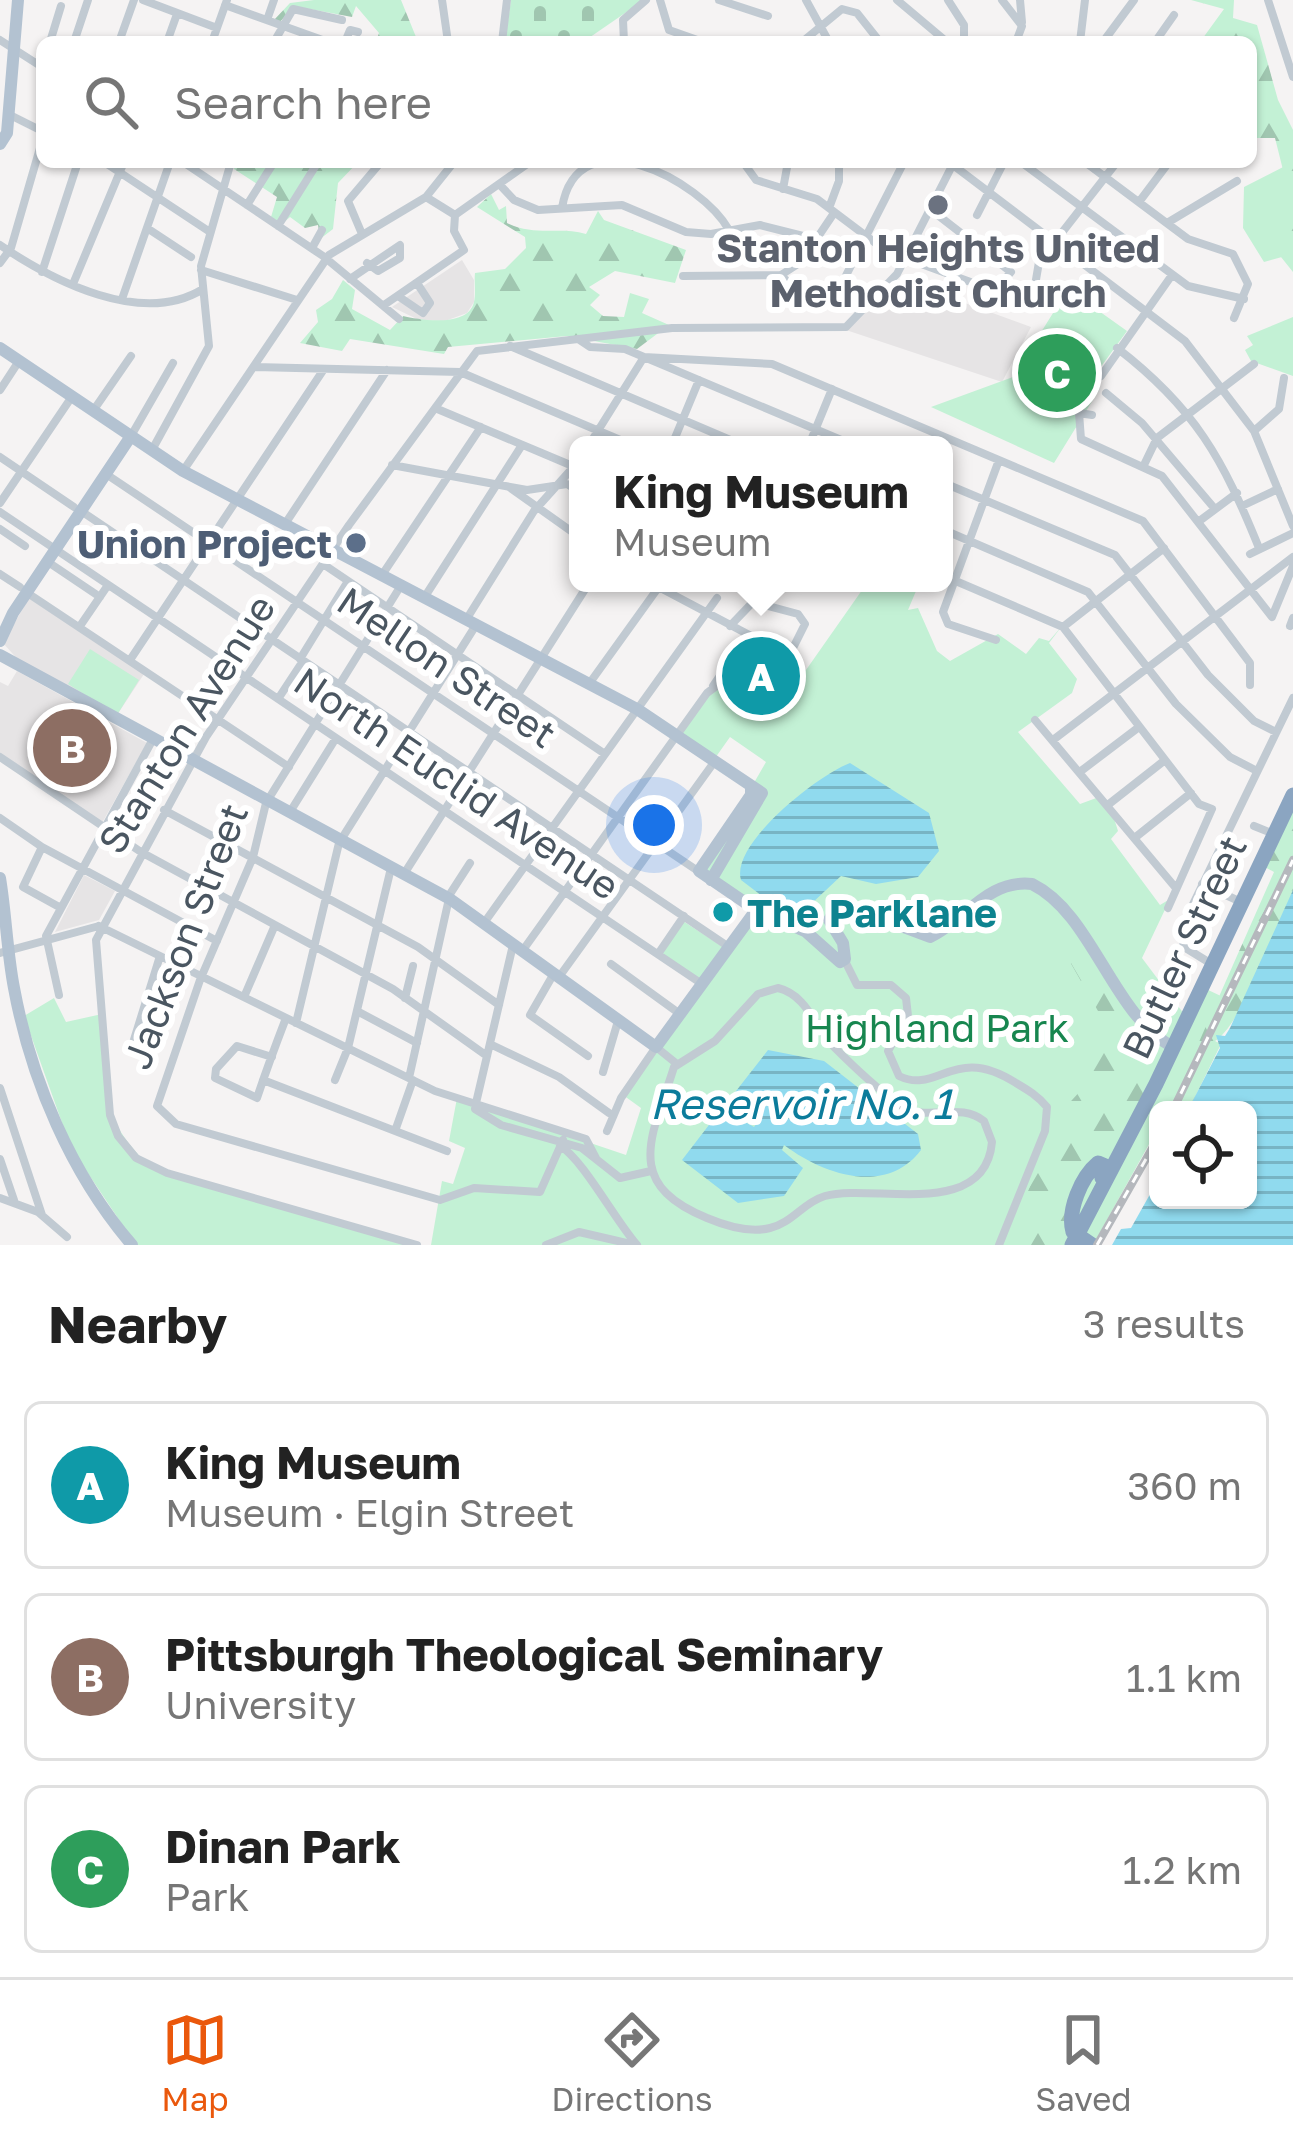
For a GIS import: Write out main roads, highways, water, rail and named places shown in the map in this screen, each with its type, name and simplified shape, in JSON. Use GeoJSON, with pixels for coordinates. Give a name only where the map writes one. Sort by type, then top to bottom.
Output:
{"type":"FeatureCollection","features":[{"type":"Feature","properties":{"kind":"highway","name":"Butler Street"},"geometry":{"type":"LineString","coordinates":[[1082,1239],[1126,1156],[1134,1126],[1293,795]]}},
{"type":"Feature","properties":{"kind":"highway"},"geometry":{"type":"LineString","coordinates":[[1082,1239],[1067,1216],[1084,1172],[1134,1126]]}},
{"type":"Feature","properties":{"kind":"main road"},"geometry":{"type":"LineString","coordinates":[[0,144],[19,0]]}},
{"type":"Feature","properties":{"kind":"main road"},"geometry":{"type":"LineString","coordinates":[[0,348],[183,471],[638,710],[757,790],[711,880]]}},
{"type":"Feature","properties":{"kind":"main road"},"geometry":{"type":"LineString","coordinates":[[78,509],[106,474],[128,434]]}},
{"type":"Feature","properties":{"kind":"main road"},"geometry":{"type":"LineString","coordinates":[[0,619],[128,434]]}},
{"type":"Feature","properties":{"kind":"main road"},"geometry":{"type":"LineString","coordinates":[[0,641],[23,590]]}},
{"type":"Feature","properties":{"kind":"main road"},"geometry":{"type":"LineString","coordinates":[[0,655],[450,898],[656,1047],[756,910]]}},
{"type":"Feature","properties":{"kind":"main road","name":"Mellon Street"},"geometry":{"type":"LineString","coordinates":[[757,790],[698,872],[756,910],[804,930],[838,961],[845,954],[829,920],[831,909],[842,902],[904,932],[938,934],[1005,887],[1037,886],[1096,956],[1151,1033],[1176,1039]]}},
{"type":"Feature","properties":{"kind":"main road"},"geometry":{"type":"LineString","coordinates":[[0,878],[14,986],[40,1073],[79,1175],[130,1245]]}},
{"type":"Feature","properties":{"kind":"main road"},"geometry":{"type":"LineString","coordinates":[[0,912],[15,1009],[65,1151],[92,1202],[130,1245]]}},
{"type":"Feature","properties":{"kind":"water"},"geometry":{"type":"Polygon","coordinates":[[[850,763],[929,813],[939,851],[918,877],[876,884],[841,876],[810,905],[779,909],[741,880],[741,865],[749,848],[779,812],[850,763]]]}},
{"type":"Feature","properties":{"kind":"water"},"geometry":{"type":"Polygon","coordinates":[[[1293,890],[1293,1245],[1112,1245],[1121,1229],[1131,1228],[1149,1196],[1149,1209],[1257,1209],[1257,1101],[1193,1101],[1220,1048],[1216,1035],[1225,1036],[1293,890]]]}},
{"type":"Feature","properties":{"kind":"water","name":"Reservoir No. 1"},"geometry":{"type":"Polygon","coordinates":[[[768,1050],[824,1061],[918,1134],[921,1150],[907,1164],[873,1177],[836,1172],[784,1145],[782,1150],[803,1168],[784,1196],[738,1203],[682,1160],[722,1108],[754,1127],[757,1123],[729,1100],[768,1050]]]}},
{"type":"Feature","properties":{"kind":"railway"},"geometry":{"type":"LineString","coordinates":[[1177,1101],[1293,860]]}},
{"type":"Feature","properties":{"kind":"railway"},"geometry":{"type":"LineString","coordinates":[[1097,1245],[1149,1154]]}},
{"type":"Feature","properties":{"kind":"place","name":"Stanton Heights United Methodist Church"},"geometry":{"type":"Point","coordinates":[938,205]}},
{"type":"Feature","properties":{"kind":"place","name":"Dinan Park"},"geometry":{"type":"Point","coordinates":[1057,373]}},
{"type":"Feature","properties":{"kind":"place","name":"Union Project"},"geometry":{"type":"Point","coordinates":[356,543]}},
{"type":"Feature","properties":{"kind":"place","name":"King Museum"},"geometry":{"type":"Point","coordinates":[761,676]}},
{"type":"Feature","properties":{"kind":"place","name":"Pittsburgh Theological Seminary"},"geometry":{"type":"Point","coordinates":[72,748]}},
{"type":"Feature","properties":{"kind":"place","name":"The Parklane"},"geometry":{"type":"Point","coordinates":[723,912]}},
{"type":"Feature","properties":{"kind":"park label","name":"Highland Park"},"geometry":{"type":"Point","coordinates":[937,1027]}}]}
